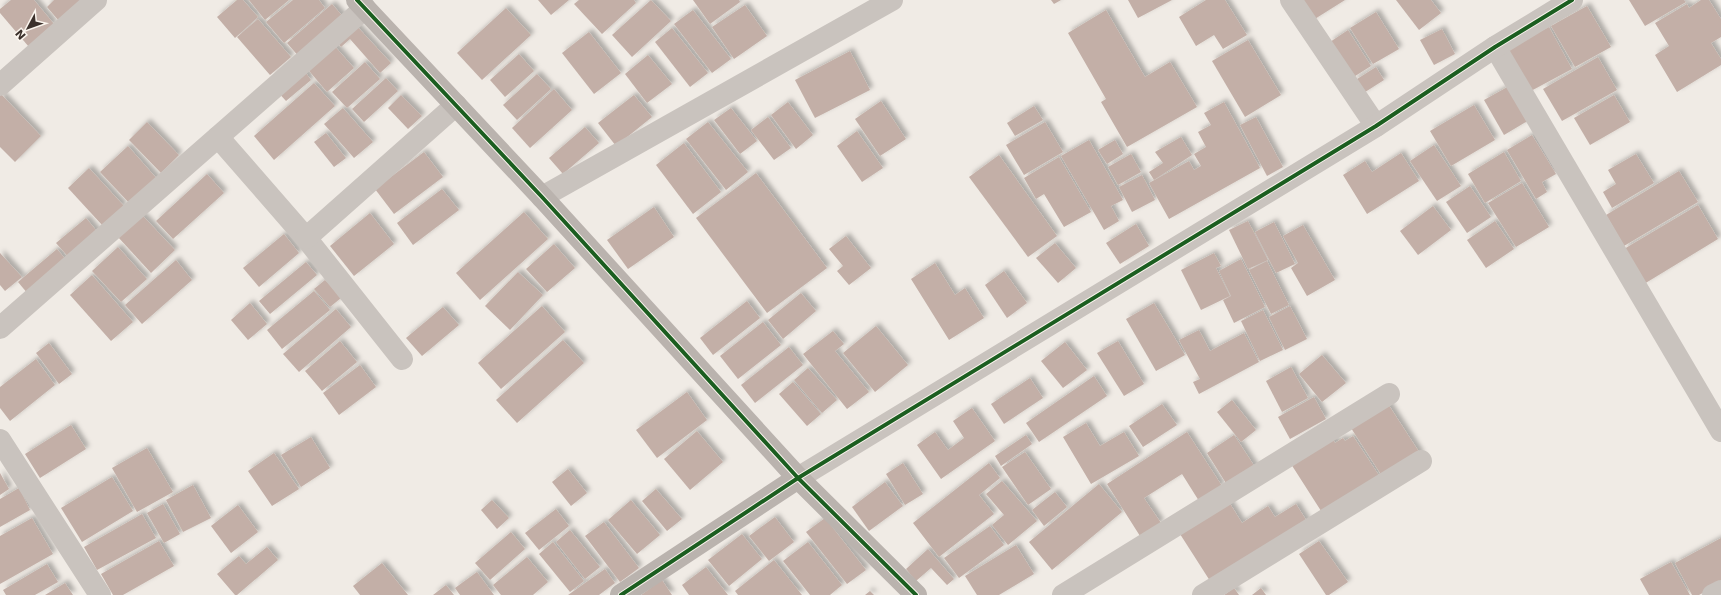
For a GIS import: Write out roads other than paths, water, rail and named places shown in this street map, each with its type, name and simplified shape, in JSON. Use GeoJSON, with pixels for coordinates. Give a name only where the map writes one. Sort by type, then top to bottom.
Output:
{"type":"FeatureCollection","features":[{"type":"Feature","properties":{"kind":"street"},"geometry":{"type":"LineString","coordinates":[[0,85],[96,0]]}},
{"type":"Feature","properties":{"kind":"street"},"geometry":{"type":"LineString","coordinates":[[542,197],[892,0]]}},
{"type":"Feature","properties":{"kind":"street"},"geometry":{"type":"LineString","coordinates":[[1291,0],[1376,126]]}},
{"type":"Feature","properties":{"kind":"street"},"geometry":{"type":"LineString","coordinates":[[621,595],[798,478],[1376,126],[1495,47],[1572,0]]}},
{"type":"Feature","properties":{"kind":"street"},"geometry":{"type":"LineString","coordinates":[[0,328],[218,137],[361,4],[542,197],[798,478],[916,595]]}},
{"type":"Feature","properties":{"kind":"street"},"geometry":{"type":"LineString","coordinates":[[1495,47],[1721,431]]}},
{"type":"Feature","properties":{"kind":"street"},"geometry":{"type":"LineString","coordinates":[[306,238],[456,105]]}},
{"type":"Feature","properties":{"kind":"street"},"geometry":{"type":"LineString","coordinates":[[218,137],[306,238],[402,359]]}},
{"type":"Feature","properties":{"kind":"street"},"geometry":{"type":"LineString","coordinates":[[1063,595],[1389,394]]}},
{"type":"Feature","properties":{"kind":"street"},"geometry":{"type":"LineString","coordinates":[[0,440],[100,595]]}},
{"type":"Feature","properties":{"kind":"street"},"geometry":{"type":"LineString","coordinates":[[1203,595],[1421,461]]}},
{"type":"Feature","properties":{"kind":"street"},"geometry":{"type":"LineString","coordinates":[[1713,595],[1721,591]]}}]}
